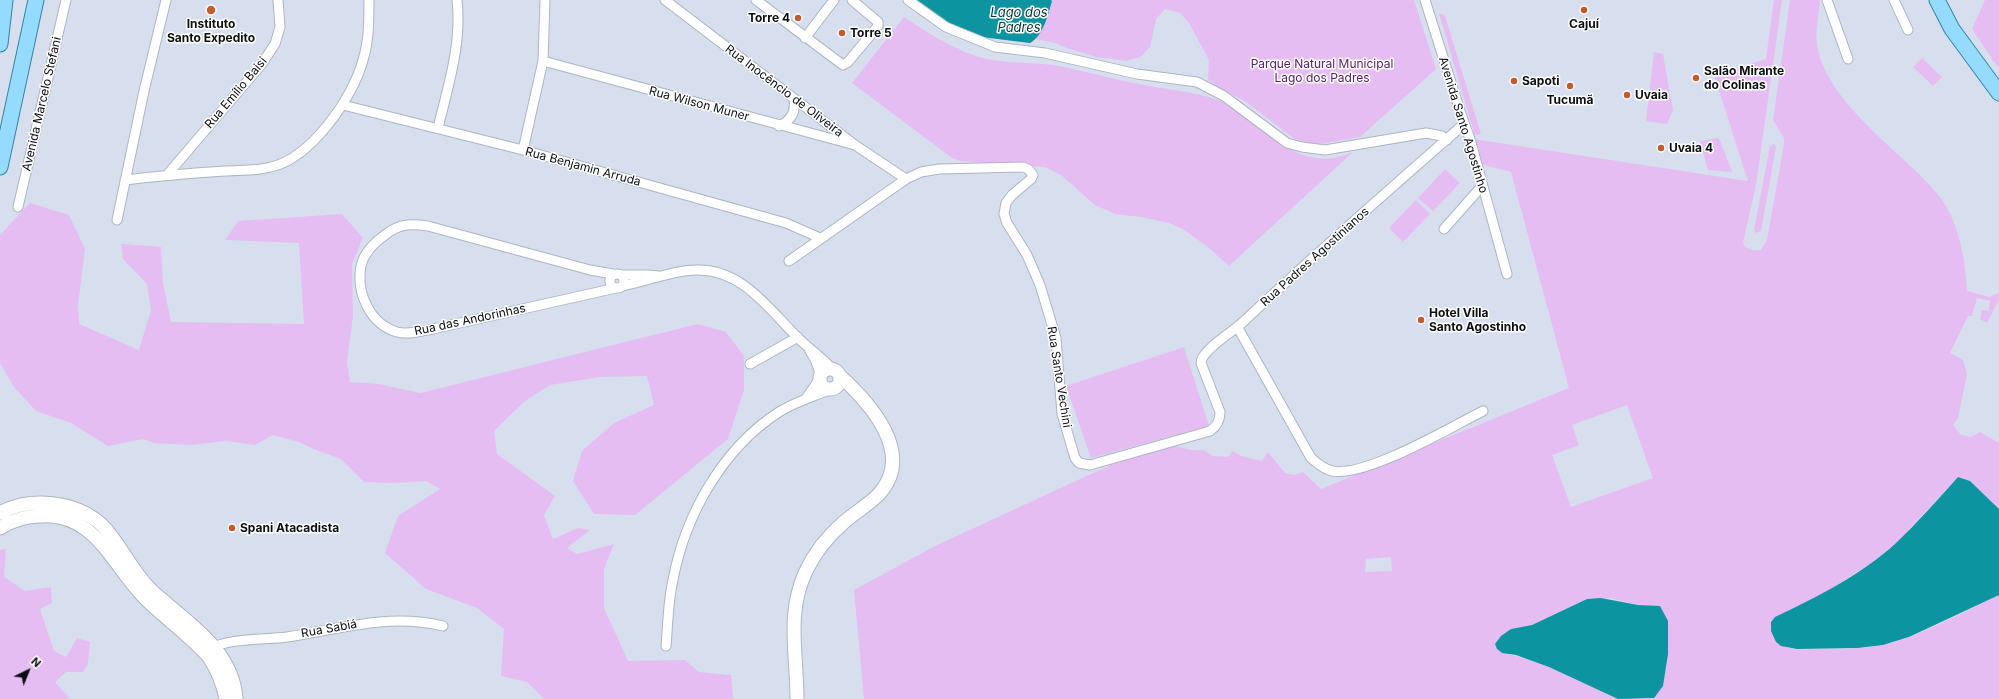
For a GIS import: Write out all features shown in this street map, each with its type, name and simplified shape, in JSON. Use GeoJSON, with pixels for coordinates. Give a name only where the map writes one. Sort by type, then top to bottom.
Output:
{"type":"FeatureCollection","features":[{"type":"Feature","properties":{"kind":"main road"},"geometry":{"type":"LineString","coordinates":[[0,44],[5,0]]}},
{"type":"Feature","properties":{"kind":"main road"},"geometry":{"type":"LineString","coordinates":[[1937,0],[1952,30],[1999,93]]}},
{"type":"Feature","properties":{"kind":"main road"},"geometry":{"type":"LineString","coordinates":[[0,167],[34,3]]}},
{"type":"Feature","properties":{"kind":"street","name":"Avenida Marcelo Stefani"},"geometry":{"type":"LineString","coordinates":[[18,208],[66,0]]}},
{"type":"Feature","properties":{"kind":"street"},"geometry":{"type":"LineString","coordinates":[[117,220],[166,0]]}},
{"type":"Feature","properties":{"kind":"street","name":"Rua Emílio Baisi"},"geometry":{"type":"LineString","coordinates":[[167,175],[261,65],[275,44],[280,27],[278,0]]}},
{"type":"Feature","properties":{"kind":"street"},"geometry":{"type":"LineString","coordinates":[[125,180],[167,175],[271,168],[286,162],[297,155],[313,141],[342,105],[354,84],[364,60],[369,30],[369,0]]}},
{"type":"Feature","properties":{"kind":"street"},"geometry":{"type":"LineString","coordinates":[[438,128],[457,51],[457,0]]}},
{"type":"Feature","properties":{"kind":"street"},"geometry":{"type":"LineString","coordinates":[[523,150],[543,61],[545,0]]}},
{"type":"Feature","properties":{"kind":"street","name":"Rua Inocêncio de Oliveira"},"geometry":{"type":"LineString","coordinates":[[665,0],[855,145],[906,179]]}},
{"type":"Feature","properties":{"kind":"street"},"geometry":{"type":"LineString","coordinates":[[756,0],[842,66],[848,62],[878,26],[878,22]]}},
{"type":"Feature","properties":{"kind":"street"},"geometry":{"type":"LineString","coordinates":[[805,38],[834,0]]}},
{"type":"Feature","properties":{"kind":"street"},"geometry":{"type":"LineString","coordinates":[[852,0],[886,30]]}},
{"type":"Feature","properties":{"kind":"street"},"geometry":{"type":"LineString","coordinates":[[908,0],[946,27],[995,47],[1045,53],[1137,74],[1197,82],[1224,96],[1287,143],[1302,147],[1324,150],[1426,133],[1442,136],[1447,140]]}},
{"type":"Feature","properties":{"kind":"street","name":"Avenida Santo Agostinho"},"geometry":{"type":"LineString","coordinates":[[1425,0],[1470,139],[1507,274]]}},
{"type":"Feature","properties":{"kind":"street"},"geometry":{"type":"LineString","coordinates":[[1828,0],[1848,58]]}},
{"type":"Feature","properties":{"kind":"street"},"geometry":{"type":"LineString","coordinates":[[1894,0],[1908,30]]}},
{"type":"Feature","properties":{"kind":"street","name":"Rua Wilson Muner"},"geometry":{"type":"LineString","coordinates":[[543,61],[779,126],[855,145]]}},
{"type":"Feature","properties":{"kind":"street"},"geometry":{"type":"LineString","coordinates":[[779,126],[788,122],[792,115],[795,107],[794,99]]}},
{"type":"Feature","properties":{"kind":"street","name":"Rua Benjamin Arruda"},"geometry":{"type":"LineString","coordinates":[[342,105],[523,150],[786,223],[820,238]]}},
{"type":"Feature","properties":{"kind":"street","name":"Rua Padres Agostinianos"},"geometry":{"type":"LineString","coordinates":[[1216,402],[1201,359],[1206,352],[1238,328],[1301,268],[1464,124]]}},
{"type":"Feature","properties":{"kind":"street","name":"Rua Santo Vechini"},"geometry":{"type":"LineString","coordinates":[[789,261],[906,179],[922,172],[939,169],[1024,168],[1032,172],[1031,179],[1012,195],[1006,203],[1004,214],[1007,223],[1027,255],[1040,285],[1056,338],[1062,414],[1075,458],[1079,463],[1090,465],[1210,432],[1220,420],[1220,412],[1216,402]]}},
{"type":"Feature","properties":{"kind":"street"},"geometry":{"type":"LineString","coordinates":[[1444,229],[1482,186]]}},
{"type":"Feature","properties":{"kind":"street","name":"Rua das Andorinhas"},"geometry":{"type":"LineString","coordinates":[[616,281],[590,270],[428,226],[406,225],[391,230],[378,240],[368,252],[361,265],[360,284],[364,300],[372,316],[383,326],[398,332],[415,333],[589,294],[604,292],[616,281],[648,275],[660,277],[696,270],[723,274],[735,279],[750,289],[798,337],[815,359],[820,377]]}},
{"type":"Feature","properties":{"kind":"street"},"geometry":{"type":"LineString","coordinates":[[1238,328],[1311,458],[1319,465],[1331,471],[1344,472],[1390,458],[1483,411]]}},
{"type":"Feature","properties":{"kind":"street"},"geometry":{"type":"LineString","coordinates":[[750,364],[798,337]]}},
{"type":"Feature","properties":{"kind":"street","name":"Rua das Andorinhas"},"geometry":{"type":"LineString","coordinates":[[805,345],[817,353],[836,372]]}},
{"type":"Feature","properties":{"kind":"street"},"geometry":{"type":"LineString","coordinates":[[797,699],[793,616],[796,596],[815,554],[826,540],[879,494],[887,480],[891,467],[892,452],[889,438],[882,423],[858,392],[836,372],[824,371],[806,397]]}},
{"type":"Feature","properties":{"kind":"street"},"geometry":{"type":"LineString","coordinates":[[666,646],[672,580],[680,549],[698,506],[716,475],[739,446],[779,412],[806,397],[830,389],[839,384],[836,372]]}},
{"type":"Feature","properties":{"kind":"street"},"geometry":{"type":"LineString","coordinates":[[820,377],[822,386],[842,391],[866,403]]}},
{"type":"Feature","properties":{"kind":"street"},"geometry":{"type":"LineString","coordinates":[[0,513],[20,504],[38,502],[58,504],[77,510],[101,525],[115,540],[137,575],[226,664],[236,699]]}},
{"type":"Feature","properties":{"kind":"street"},"geometry":{"type":"LineString","coordinates":[[0,528],[27,516],[49,515],[79,524],[100,541],[132,584],[145,598],[210,649],[223,685],[226,699]]}},
{"type":"Feature","properties":{"kind":"street","name":"Rua Sabiá"},"geometry":{"type":"LineString","coordinates":[[210,649],[223,644],[287,637],[345,625],[392,620],[422,621],[443,626]]}},
{"type":"Feature","properties":{"kind":"green space","name":"Parque Natural Municipal Lago dos Padres"},"geometry":{"type":"Polygon","coordinates":[[[909,0],[1414,0],[1436,69],[1360,137],[1320,144],[1306,143],[1293,138],[1245,101],[1219,88],[1208,80],[1209,60],[1189,23],[1180,13],[1165,9],[1156,19],[1150,47],[1141,57],[1126,61],[1097,57],[1069,49],[1055,43],[1036,39],[1030,43],[1002,40],[909,0]]]}},
{"type":"Feature","properties":{"kind":"green space"},"geometry":{"type":"Polygon","coordinates":[[[1774,0],[1782,0],[1756,185],[1743,243],[1746,247],[1753,250],[1761,250],[1767,240],[1784,144],[1784,138],[1773,120],[1790,0],[1820,0],[1817,45],[1822,64],[1831,81],[1858,116],[1919,174],[1937,193],[1946,206],[1959,237],[1965,269],[1967,291],[1989,297],[1999,293],[1999,299],[1987,323],[1980,319],[1982,310],[1989,311],[1990,301],[1977,298],[1972,316],[1968,316],[1950,353],[1963,360],[1967,374],[1958,418],[1953,425],[1961,435],[1971,437],[1980,432],[1999,443],[1999,509],[1970,481],[1958,477],[1896,543],[1871,563],[1815,599],[1785,613],[1770,627],[1771,630],[1780,643],[1792,649],[1863,648],[1887,644],[1910,637],[1999,595],[1999,699],[1652,699],[1654,698],[1660,606],[1638,605],[1610,598],[1587,599],[1532,625],[1511,629],[1502,653],[1517,656],[1547,666],[1618,699],[864,699],[854,590],[935,546],[1128,457],[1167,444],[1191,450],[1204,450],[1213,456],[1228,457],[1233,451],[1241,456],[1262,461],[1268,452],[1285,473],[1294,475],[1303,472],[1321,489],[1569,388],[1511,172],[1480,164],[1473,139],[1748,181],[1714,75],[1766,59],[1774,0]],[[1627,405],[1572,425],[1579,445],[1634,425],[1627,405]],[[1634,425],[1552,455],[1571,507],[1653,478],[1634,425]],[[1391,557],[1366,559],[1365,572],[1392,571],[1391,557]]]}},
{"type":"Feature","properties":{"kind":"green space"},"geometry":{"type":"Polygon","coordinates":[[[1985,0],[1999,0],[1999,67],[1972,29],[1985,0]]]}},
{"type":"Feature","properties":{"kind":"green space"},"geometry":{"type":"Polygon","coordinates":[[[1439,13],[1445,16],[1481,134],[1475,136],[1439,13]]]}},
{"type":"Feature","properties":{"kind":"green space"},"geometry":{"type":"Polygon","coordinates":[[[904,17],[951,46],[972,55],[1004,62],[1034,63],[1070,68],[1120,80],[1212,98],[1230,106],[1247,117],[1278,142],[1294,151],[1312,157],[1331,158],[1353,152],[1229,266],[1209,248],[1183,229],[1169,223],[1141,217],[1115,214],[1095,205],[1061,175],[1045,167],[960,161],[952,158],[852,83],[904,17]]]}},
{"type":"Feature","properties":{"kind":"green space"},"geometry":{"type":"Polygon","coordinates":[[[1654,52],[1663,54],[1673,110],[1667,124],[1646,121],[1654,52]]]}},
{"type":"Feature","properties":{"kind":"green space"},"geometry":{"type":"Polygon","coordinates":[[[1922,58],[1942,77],[1933,86],[1913,67],[1922,58]]]}},
{"type":"Feature","properties":{"kind":"green space"},"geometry":{"type":"Polygon","coordinates":[[[1719,138],[1732,172],[1708,170],[1700,141],[1719,138]]]}},
{"type":"Feature","properties":{"kind":"green space"},"geometry":{"type":"Polygon","coordinates":[[[1774,144],[1776,147],[1761,231],[1756,233],[1754,230],[1770,146],[1774,144]]]}},
{"type":"Feature","properties":{"kind":"green space"},"geometry":{"type":"Polygon","coordinates":[[[1445,169],[1460,183],[1433,211],[1418,198],[1445,169]]]}},
{"type":"Feature","properties":{"kind":"green space"},"geometry":{"type":"Polygon","coordinates":[[[1416,200],[1430,214],[1403,242],[1389,228],[1416,200]]]}},
{"type":"Feature","properties":{"kind":"green space"},"geometry":{"type":"Polygon","coordinates":[[[30,203],[69,215],[85,249],[78,305],[79,324],[139,350],[151,310],[147,284],[123,259],[121,244],[161,247],[163,283],[171,322],[304,324],[299,243],[225,240],[238,221],[342,214],[363,238],[352,264],[353,316],[347,362],[350,382],[379,384],[420,393],[698,324],[726,332],[744,356],[744,390],[728,439],[635,515],[594,514],[573,481],[582,451],[614,423],[654,405],[647,376],[600,377],[550,385],[524,402],[494,431],[497,454],[555,496],[544,515],[553,539],[578,528],[590,530],[567,548],[577,554],[614,544],[604,569],[604,608],[628,661],[685,660],[699,672],[731,675],[733,699],[544,699],[527,682],[501,676],[504,629],[477,608],[426,589],[385,553],[398,516],[440,489],[426,481],[392,483],[364,482],[341,459],[299,442],[273,435],[255,445],[226,441],[191,445],[154,443],[143,439],[108,446],[71,423],[36,411],[14,387],[0,363],[0,235],[30,203]]]}},
{"type":"Feature","properties":{"kind":"green space"},"geometry":{"type":"Polygon","coordinates":[[[1184,347],[1209,426],[1091,458],[1066,386],[1184,347]]]}},
{"type":"Feature","properties":{"kind":"green space"},"geometry":{"type":"Polygon","coordinates":[[[6,549],[4,577],[25,591],[51,587],[52,603],[40,609],[54,651],[66,657],[77,638],[90,642],[88,664],[83,672],[66,672],[55,682],[70,699],[0,699],[0,550],[6,549]]]}},
{"type":"Feature","properties":{"kind":"water","name":"Lago dos Padres"},"geometry":{"type":"Polygon","coordinates":[[[909,0],[1052,1],[1042,30],[1035,40],[1030,43],[973,36],[959,31],[909,0]]]}},
{"type":"Feature","properties":{"kind":"water"},"geometry":{"type":"Polygon","coordinates":[[[1958,477],[1970,481],[1999,509],[1999,595],[1909,637],[1883,645],[1858,648],[1797,649],[1781,646],[1776,642],[1771,631],[1771,622],[1775,617],[1807,602],[1853,575],[1882,555],[1912,527],[1958,477]]]}},
{"type":"Feature","properties":{"kind":"water"},"geometry":{"type":"Polygon","coordinates":[[[1601,598],[1638,605],[1660,606],[1668,621],[1668,654],[1663,686],[1654,698],[1618,699],[1549,667],[1516,655],[1502,653],[1497,649],[1495,644],[1501,636],[1511,629],[1532,625],[1587,599],[1601,598]]]}},
{"type":"Feature","properties":{"kind":"place","name":"Instituto Santo Expedito"},"geometry":{"type":"Point","coordinates":[211,10]}},
{"type":"Feature","properties":{"kind":"place","name":"Cajuí"},"geometry":{"type":"Point","coordinates":[1584,10]}},
{"type":"Feature","properties":{"kind":"place","name":"Torre 4"},"geometry":{"type":"Point","coordinates":[798,18]}},
{"type":"Feature","properties":{"kind":"place","name":"Torre 5"},"geometry":{"type":"Point","coordinates":[842,33]}},
{"type":"Feature","properties":{"kind":"place","name":"Salão Mirante do Colinas"},"geometry":{"type":"Point","coordinates":[1696,78]}},
{"type":"Feature","properties":{"kind":"place","name":"Sapoti"},"geometry":{"type":"Point","coordinates":[1514,81]}},
{"type":"Feature","properties":{"kind":"place","name":"Tucumã"},"geometry":{"type":"Point","coordinates":[1570,86]}},
{"type":"Feature","properties":{"kind":"place","name":"Uvaia"},"geometry":{"type":"Point","coordinates":[1627,95]}},
{"type":"Feature","properties":{"kind":"place","name":"Uvaia 4"},"geometry":{"type":"Point","coordinates":[1661,148]}},
{"type":"Feature","properties":{"kind":"place","name":"Hotel Villa Santo Agostinho"},"geometry":{"type":"Point","coordinates":[1421,320]}},
{"type":"Feature","properties":{"kind":"place","name":"Spani Atacadista"},"geometry":{"type":"Point","coordinates":[232,528]}}]}
